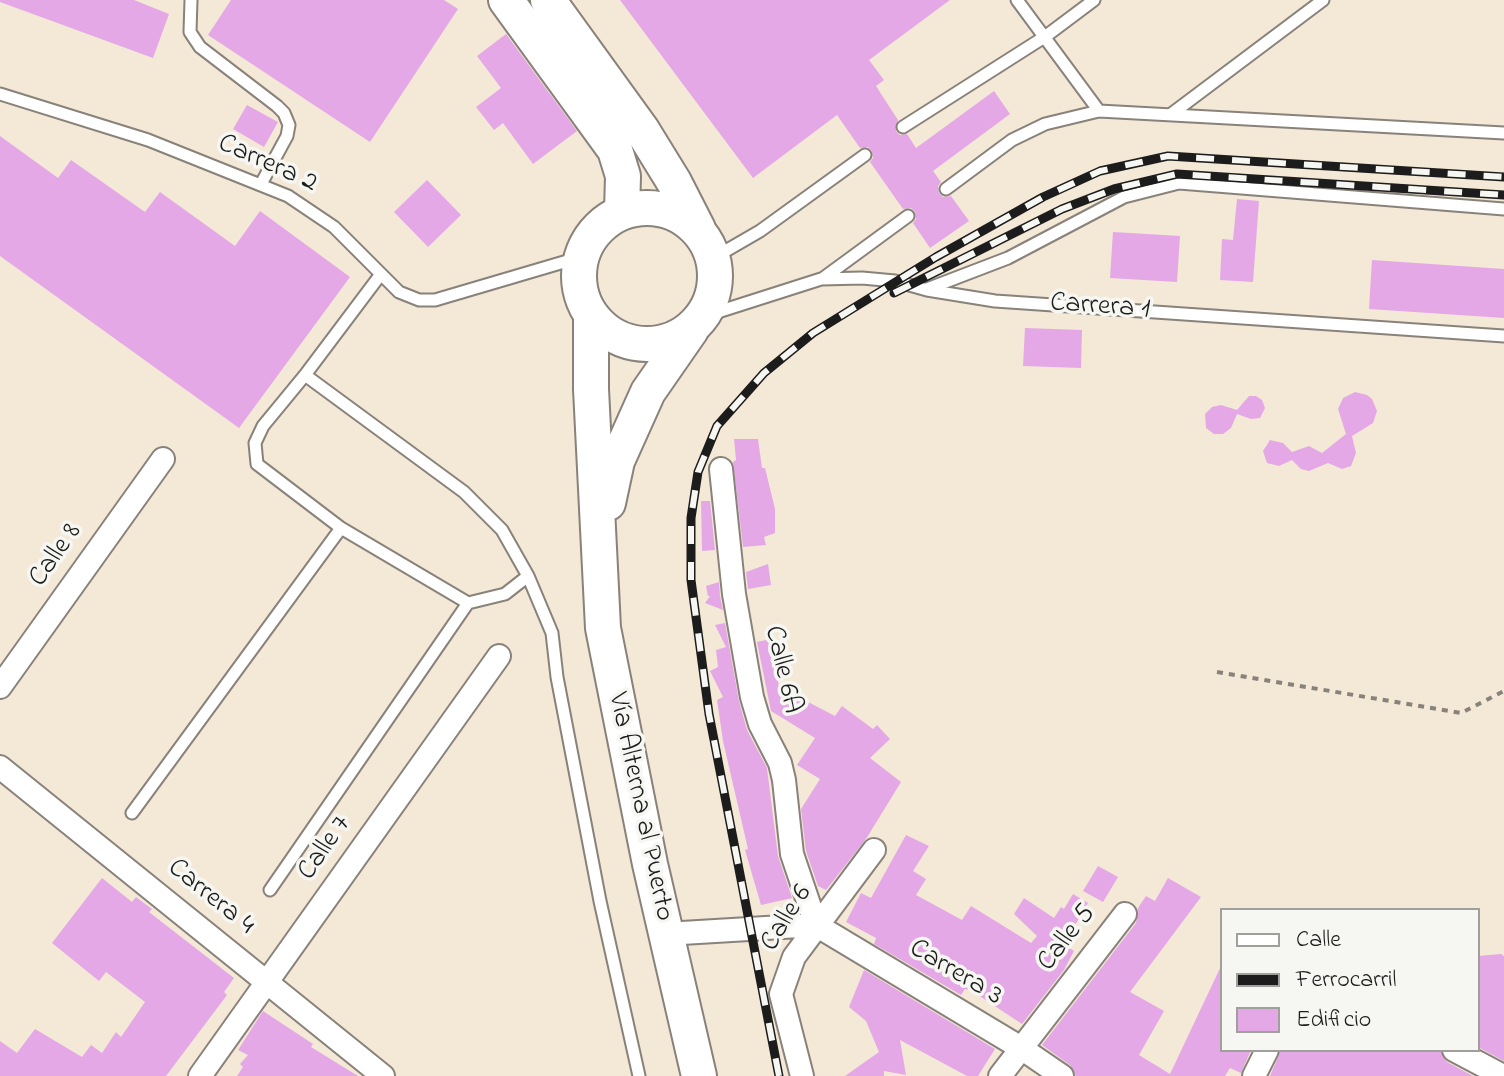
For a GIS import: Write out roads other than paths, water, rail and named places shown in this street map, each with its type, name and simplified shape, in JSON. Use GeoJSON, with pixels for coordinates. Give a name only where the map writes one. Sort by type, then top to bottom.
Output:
{"type":"FeatureCollection","features":[{"type":"Feature","properties":{"kind":"main road"},"geometry":{"type":"LineString","coordinates":[[506,0],[615,150],[623,176],[622,212]]}},
{"type":"Feature","properties":{"kind":"main road"},"geometry":{"type":"LineString","coordinates":[[548,0],[642,130],[705,241],[716,269],[715,286],[711,302],[697,324]]}},
{"type":"Feature","properties":{"kind":"main road"},"geometry":{"type":"LineString","coordinates":[[591,316],[582,298],[579,277],[581,257],[590,238],[605,223],[622,212],[642,208],[663,209],[682,217],[705,241]]}},
{"type":"Feature","properties":{"kind":"main road","name":"Carrera 1"},"geometry":{"type":"LineString","coordinates":[[591,316],[606,332],[627,342],[649,345],[671,341],[697,324]]}},
{"type":"Feature","properties":{"kind":"main road","name":"Vía Alterna al Puerto"},"geometry":{"type":"LineString","coordinates":[[591,316],[591,389],[603,628],[665,934],[699,1076]]}},
{"type":"Feature","properties":{"kind":"main road","name":"Vía Alterna al Puerto"},"geometry":{"type":"LineString","coordinates":[[600,535],[617,461],[648,392],[697,324]]}},
{"type":"Feature","properties":{"kind":"street","name":"Calle 8"},"geometry":{"type":"LineString","coordinates":[[0,687],[163,459]]}},
{"type":"Feature","properties":{"kind":"street","name":"Calle 6A"},"geometry":{"type":"LineString","coordinates":[[721,469],[734,594],[752,697],[760,724],[780,763],[792,854],[816,925]]}},
{"type":"Feature","properties":{"kind":"street","name":"Calle 7"},"geometry":{"type":"LineString","coordinates":[[200,1076],[499,656]]}},
{"type":"Feature","properties":{"kind":"street","name":"Carrera 4"},"geometry":{"type":"LineString","coordinates":[[0,767],[383,1076]]}},
{"type":"Feature","properties":{"kind":"street","name":"Calle 6"},"geometry":{"type":"LineString","coordinates":[[802,1076],[781,994],[794,957],[874,850]]}},
{"type":"Feature","properties":{"kind":"street","name":"Calle 5"},"geometry":{"type":"LineString","coordinates":[[1000,1076],[1125,914]]}},
{"type":"Feature","properties":{"kind":"street"},"geometry":{"type":"LineString","coordinates":[[665,934],[816,925]]}},
{"type":"Feature","properties":{"kind":"street","name":"Carrera 3"},"geometry":{"type":"LineString","coordinates":[[816,925],[1021,1048],[1062,1076]]}},
{"type":"Feature","properties":{"kind":"street"},"geometry":{"type":"LineString","coordinates":[[1254,1076],[1266,1052]]}},
{"type":"Feature","properties":{"kind":"street"},"geometry":{"type":"LineString","coordinates":[[1458,1052],[1503,1076]]}},
{"type":"Feature","properties":{"kind":"lane"},"geometry":{"type":"LineString","coordinates":[[191,0],[190,32],[200,47],[277,106],[289,125],[287,136],[261,184]]}},
{"type":"Feature","properties":{"kind":"lane"},"geometry":{"type":"LineString","coordinates":[[1017,0],[1099,111]]}},
{"type":"Feature","properties":{"kind":"lane"},"geometry":{"type":"LineString","coordinates":[[903,127],[1046,36],[1094,0]]}},
{"type":"Feature","properties":{"kind":"lane"},"geometry":{"type":"LineString","coordinates":[[1170,115],[1323,0]]}},
{"type":"Feature","properties":{"kind":"lane","name":"Carrera 2"},"geometry":{"type":"LineString","coordinates":[[0,94],[148,140],[288,196],[322,218],[399,292],[419,300],[435,300],[581,257]]}},
{"type":"Feature","properties":{"kind":"lane"},"geometry":{"type":"LineString","coordinates":[[946,189],[1012,140],[1045,124],[1099,111],[1504,133]]}},
{"type":"Feature","properties":{"kind":"lane"},"geometry":{"type":"LineString","coordinates":[[705,241],[722,253],[760,231],[865,155]]}},
{"type":"Feature","properties":{"kind":"lane"},"geometry":{"type":"LineString","coordinates":[[927,290],[1008,258],[1124,197],[1179,183],[1504,209]]}},
{"type":"Feature","properties":{"kind":"lane"},"geometry":{"type":"LineString","coordinates":[[821,279],[908,216]]}},
{"type":"Feature","properties":{"kind":"lane"},"geometry":{"type":"LineString","coordinates":[[381,274],[263,426],[255,443],[257,464],[341,528],[468,603]]}},
{"type":"Feature","properties":{"kind":"lane","name":"Carrera 1"},"geometry":{"type":"LineString","coordinates":[[697,324],[821,279],[873,279],[995,301],[1504,336]]}},
{"type":"Feature","properties":{"kind":"lane"},"geometry":{"type":"LineString","coordinates":[[305,375],[464,492],[502,530],[528,576],[552,633],[557,677],[597,886],[639,1076]]}},
{"type":"Feature","properties":{"kind":"lane"},"geometry":{"type":"LineString","coordinates":[[132,813],[341,528]]}},
{"type":"Feature","properties":{"kind":"lane"},"geometry":{"type":"LineString","coordinates":[[270,890],[468,603],[505,594],[528,576]]}},
{"type":"Feature","properties":{"kind":"railway"},"geometry":{"type":"LineString","coordinates":[[779,1076],[709,714],[691,580],[691,518],[698,472],[717,426],[764,373],[813,333],[936,257],[1043,197],[1100,171],[1168,156],[1504,177]]}},
{"type":"Feature","properties":{"kind":"railway"},"geometry":{"type":"LineString","coordinates":[[894,293],[1062,209],[1114,189],[1177,174],[1504,195]]}}]}
